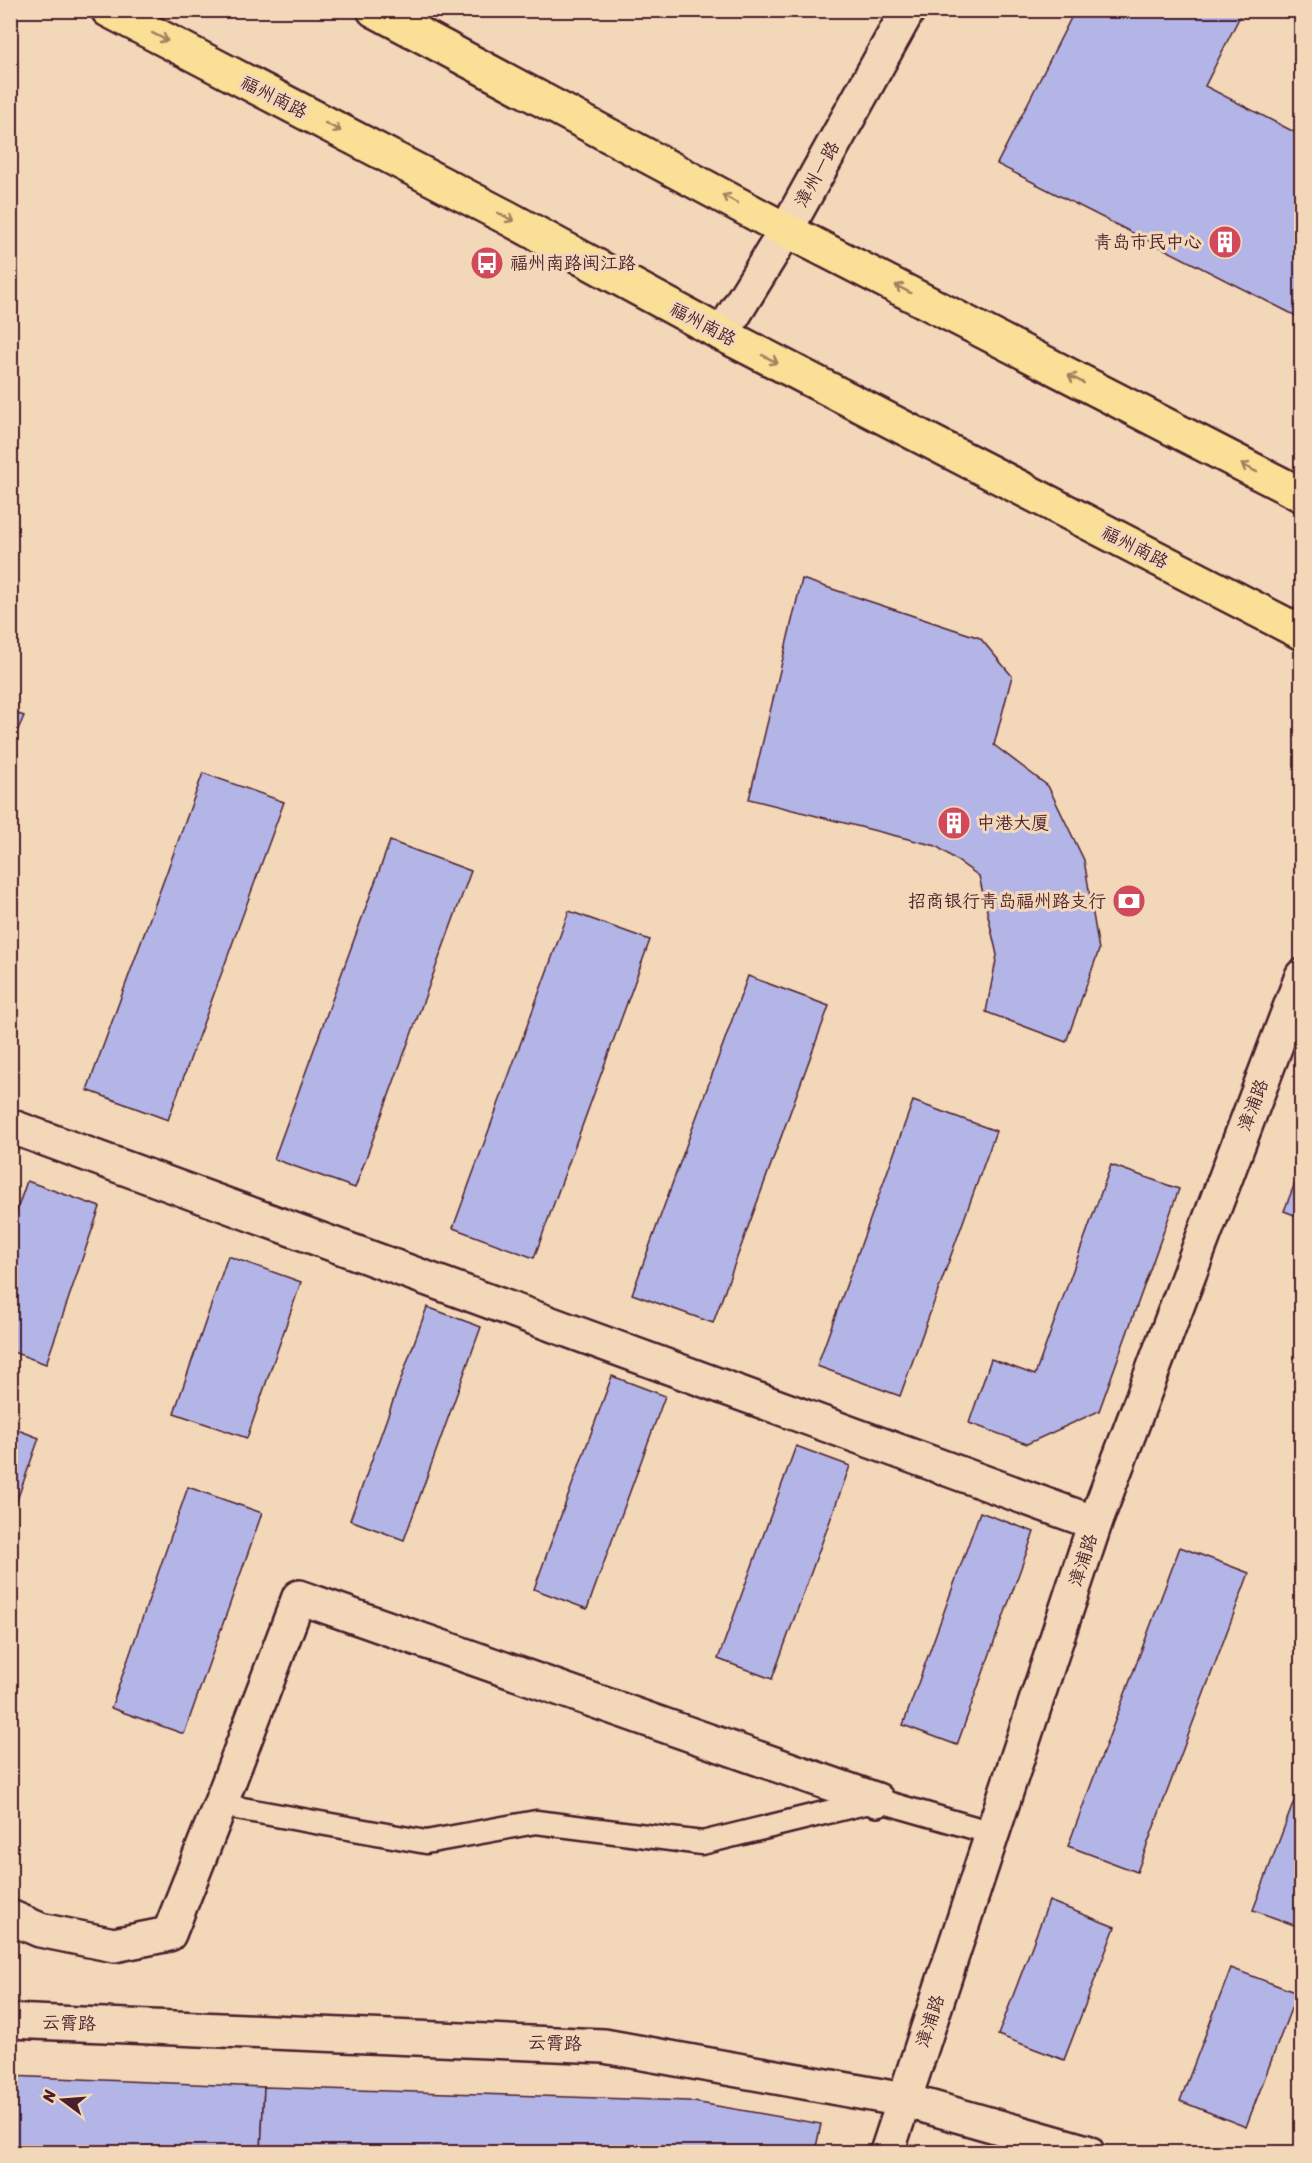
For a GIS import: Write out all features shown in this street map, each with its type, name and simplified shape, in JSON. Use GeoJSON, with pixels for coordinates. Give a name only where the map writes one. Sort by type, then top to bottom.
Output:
{"type":"FeatureCollection","features":[{"type":"Feature","properties":{"kind":"main road","name":"福州南路"},"geometry":{"type":"LineString","coordinates":[[108,10],[508,218],[722,334],[1302,633]]}},
{"type":"Feature","properties":{"kind":"main road"},"geometry":{"type":"LineString","coordinates":[[374,10],[786,230],[1302,495]]}},
{"type":"Feature","properties":{"kind":"street","name":"漳州一路"},"geometry":{"type":"LineString","coordinates":[[722,334],[786,230],[908,10]]}},
{"type":"Feature","properties":{"kind":"street","name":"漳浦路"},"geometry":{"type":"LineString","coordinates":[[887,2152],[1095,1522],[1302,976]]}},
{"type":"Feature","properties":{"kind":"street"},"geometry":{"type":"LineString","coordinates":[[10,1126],[1095,1522]]}},
{"type":"Feature","properties":{"kind":"street"},"geometry":{"type":"LineString","coordinates":[[10,1917],[40,1930],[114,1946],[168,1934],[220,1805],[299,1596],[877,1800]]}},
{"type":"Feature","properties":{"kind":"street","name":"云霄路"},"geometry":{"type":"LineString","coordinates":[[10,2021],[604,2046],[904,2100],[1087,2152]]}},
{"type":"Feature","properties":{"kind":"lane"},"geometry":{"type":"LineString","coordinates":[[220,1805],[426,1842],[536,1822],[702,1842],[877,1800],[992,1833]]}},
{"type":"Feature","properties":{"kind":"building","name":"青岛市民中心"},"geometry":{"type":"Polygon","coordinates":[[[1075,10],[1243,10],[1205,86],[1302,136],[1302,319],[997,164],[1075,10]]]}},
{"type":"Feature","properties":{"kind":"building","name":"中港大厦"},"geometry":{"type":"Polygon","coordinates":[[[802,579],[980,638],[1012,676],[994,745],[1048,786],[1084,860],[1099,950],[1066,1042],[986,1012],[997,955],[979,876],[936,846],[749,799],[802,579]]]}},
{"type":"Feature","properties":{"kind":"building"},"geometry":{"type":"Polygon","coordinates":[[[10,711],[24,716],[10,748],[10,711]]]}},
{"type":"Feature","properties":{"kind":"building"},"geometry":{"type":"Polygon","coordinates":[[[203,773],[284,802],[168,1120],[87,1090],[203,773]]]}},
{"type":"Feature","properties":{"kind":"building"},"geometry":{"type":"Polygon","coordinates":[[[390,841],[471,871],[355,1188],[274,1159],[390,841]]]}},
{"type":"Feature","properties":{"kind":"building"},"geometry":{"type":"Polygon","coordinates":[[[569,911],[650,940],[534,1258],[453,1228],[569,911]]]}},
{"type":"Feature","properties":{"kind":"building"},"geometry":{"type":"Polygon","coordinates":[[[748,976],[829,1006],[713,1323],[632,1294],[748,976]]]}},
{"type":"Feature","properties":{"kind":"building"},"geometry":{"type":"Polygon","coordinates":[[[913,1101],[996,1131],[900,1396],[817,1366],[913,1101]]]}},
{"type":"Feature","properties":{"kind":"building"},"geometry":{"type":"Polygon","coordinates":[[[1111,1165],[1179,1189],[1099,1411],[1027,1444],[969,1423],[991,1359],[1035,1375],[1111,1165]]]}},
{"type":"Feature","properties":{"kind":"building"},"geometry":{"type":"Polygon","coordinates":[[[1302,1165],[1302,1218],[1284,1211],[1302,1165]]]}},
{"type":"Feature","properties":{"kind":"building"},"geometry":{"type":"Polygon","coordinates":[[[27,1181],[100,1207],[46,1364],[10,1351],[10,1230],[27,1181]]]}},
{"type":"Feature","properties":{"kind":"building"},"geometry":{"type":"Polygon","coordinates":[[[228,1256],[301,1282],[247,1438],[174,1413],[228,1256]]]}},
{"type":"Feature","properties":{"kind":"building"},"geometry":{"type":"Polygon","coordinates":[[[427,1307],[481,1327],[404,1540],[350,1520],[427,1307]]]}},
{"type":"Feature","properties":{"kind":"building"},"geometry":{"type":"Polygon","coordinates":[[[612,1376],[665,1396],[587,1609],[534,1589],[612,1376]]]}},
{"type":"Feature","properties":{"kind":"building"},"geometry":{"type":"Polygon","coordinates":[[[10,1427],[39,1438],[10,1520],[10,1427]]]}},
{"type":"Feature","properties":{"kind":"building"},"geometry":{"type":"Polygon","coordinates":[[[796,1446],[850,1466],[772,1679],[718,1659],[796,1446]]]}},
{"type":"Feature","properties":{"kind":"building"},"geometry":{"type":"Polygon","coordinates":[[[188,1487],[262,1513],[184,1734],[111,1708],[188,1487]]]}},
{"type":"Feature","properties":{"kind":"building"},"geometry":{"type":"Polygon","coordinates":[[[980,1512],[1034,1532],[957,1745],[903,1725],[980,1512]]]}},
{"type":"Feature","properties":{"kind":"building"},"geometry":{"type":"Polygon","coordinates":[[[1180,1547],[1249,1573],[1137,1872],[1068,1846],[1180,1547]]]}},
{"type":"Feature","properties":{"kind":"building"},"geometry":{"type":"Polygon","coordinates":[[[1302,1780],[1302,1928],[1253,1910],[1302,1780]]]}},
{"type":"Feature","properties":{"kind":"building"},"geometry":{"type":"Polygon","coordinates":[[[1049,1901],[1115,1927],[1064,2060],[998,2035],[1049,1901]]]}},
{"type":"Feature","properties":{"kind":"building"},"geometry":{"type":"Polygon","coordinates":[[[1231,1968],[1297,1993],[1246,2127],[1180,2101],[1231,1968]]]}},
{"type":"Feature","properties":{"kind":"building"},"geometry":{"type":"Polygon","coordinates":[[[10,2076],[264,2087],[261,2152],[10,2152],[10,2076]]]}},
{"type":"Feature","properties":{"kind":"building"},"geometry":{"type":"Polygon","coordinates":[[[264,2087],[688,2101],[821,2124],[815,2152],[261,2152],[264,2087]]]}},
{"type":"Feature","properties":{"kind":"place","name":"青岛市民中心"},"geometry":{"type":"Point","coordinates":[1225,242]}},
{"type":"Feature","properties":{"kind":"place","name":"福州南路闽江路"},"geometry":{"type":"Point","coordinates":[487,263]}},
{"type":"Feature","properties":{"kind":"place","name":"中港大厦"},"geometry":{"type":"Point","coordinates":[954,823]}},
{"type":"Feature","properties":{"kind":"place","name":"招商银行青岛福州路支行"},"geometry":{"type":"Point","coordinates":[1129,901]}}]}
